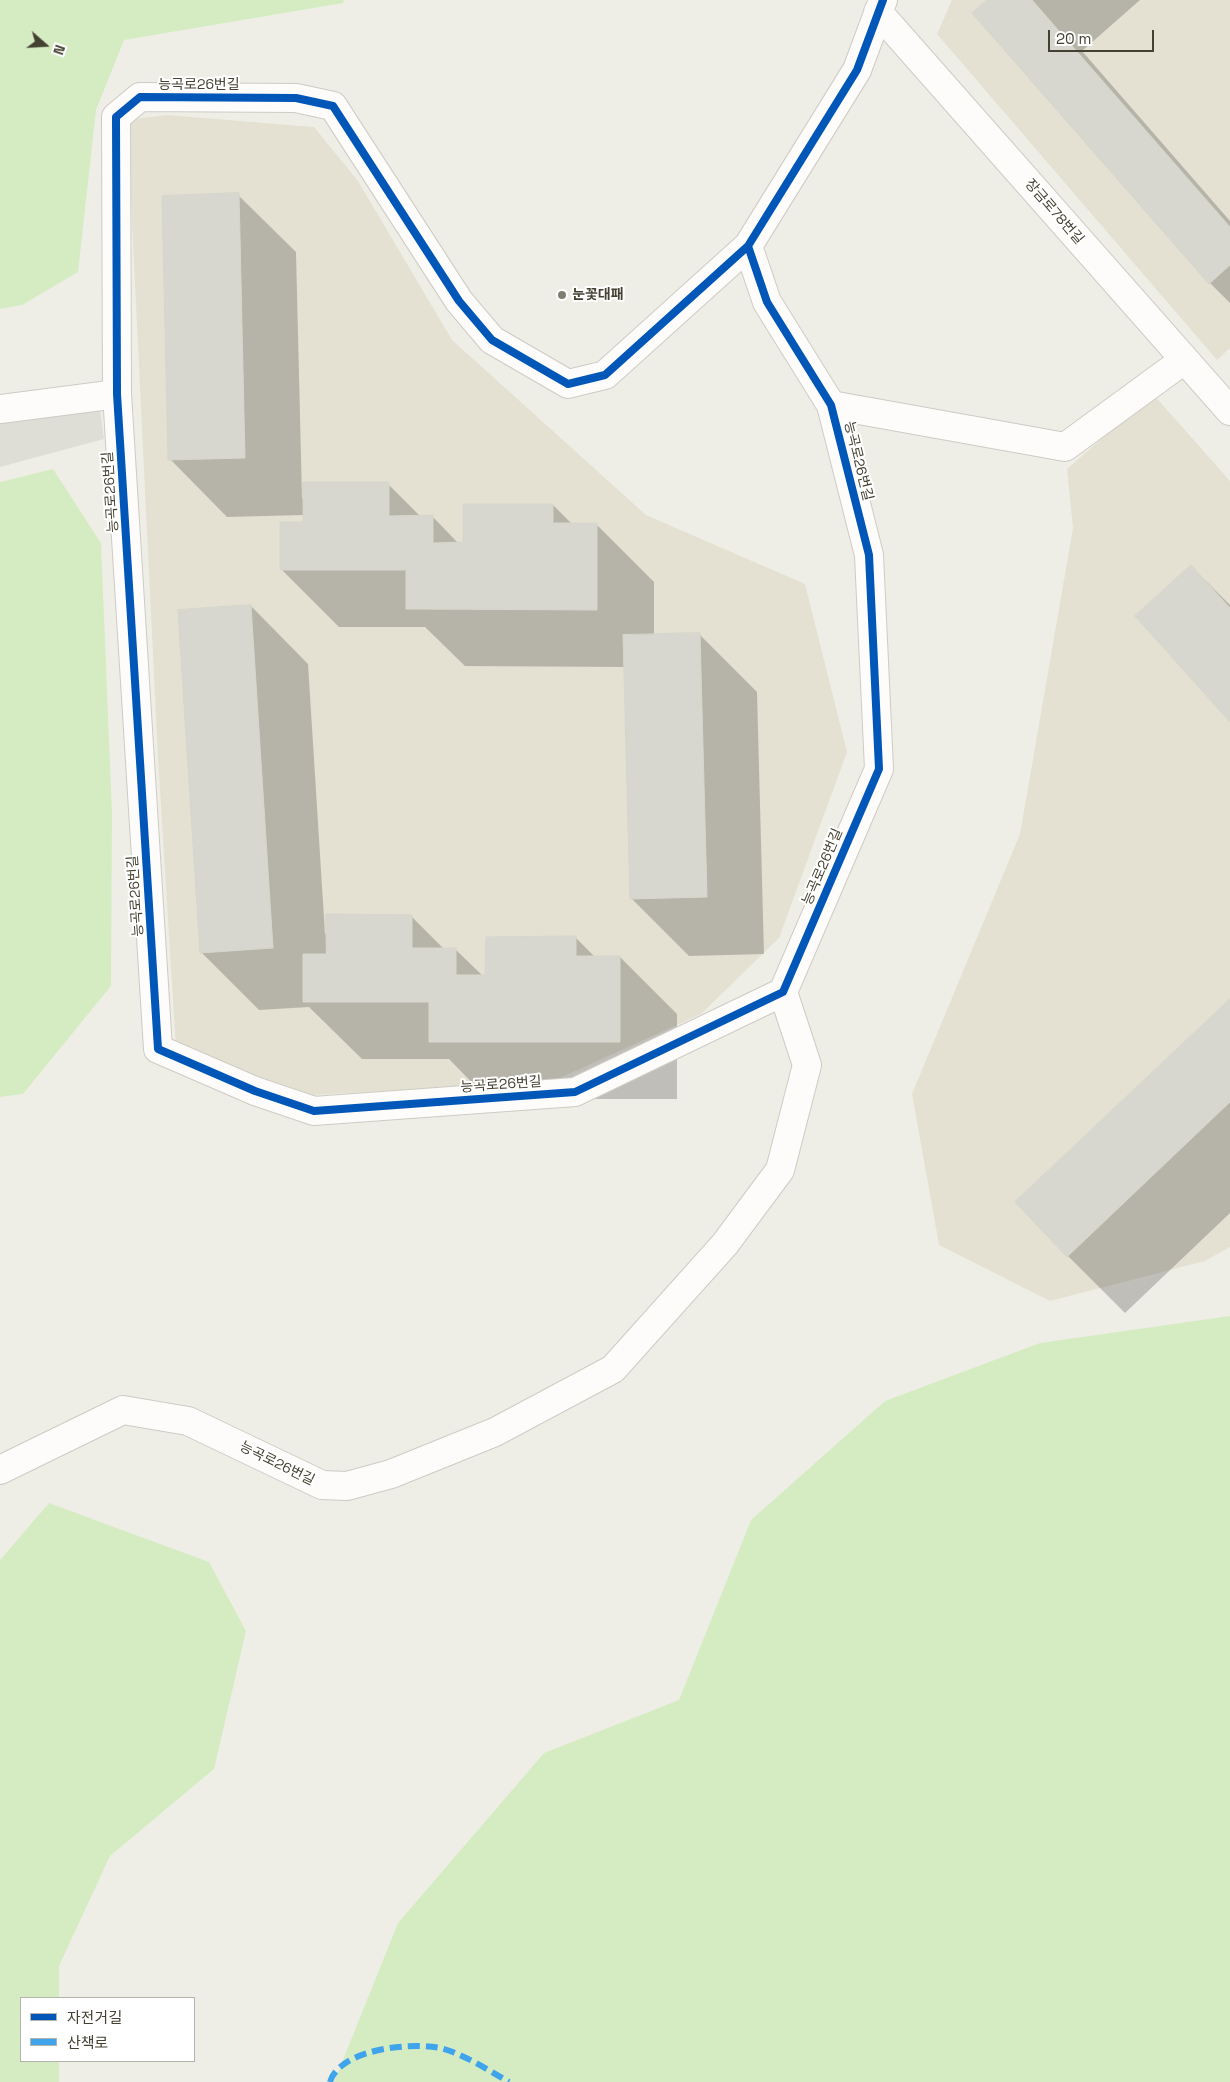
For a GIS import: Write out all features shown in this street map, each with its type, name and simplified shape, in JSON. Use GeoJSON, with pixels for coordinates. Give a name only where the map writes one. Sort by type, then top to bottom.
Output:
{"type":"FeatureCollection","features":[{"type":"Feature","properties":{"kind":"street","name":"능곡로26번길"},"geometry":{"type":"LineString","coordinates":[[783,992],[575,1092],[314,1111],[255,1091],[158,1049],[117,394],[116,117],[140,97],[296,98],[333,106],[459,301],[492,340],[568,384],[605,375],[748,246],[857,70],[881,6]]}},
{"type":"Feature","properties":{"kind":"street","name":"장금로78번길"},"geometry":{"type":"LineString","coordinates":[[881,6],[1184,360],[1230,411]]}},
{"type":"Feature","properties":{"kind":"street","name":"능곡로26번길"},"geometry":{"type":"LineString","coordinates":[[0,1470],[123,1410],[188,1421],[322,1485],[347,1486],[390,1474],[495,1432],[613,1369],[725,1244],[780,1170],[807,1065],[783,992],[878,768],[869,555],[830,405],[767,302],[748,246]]}},
{"type":"Feature","properties":{"kind":"street"},"geometry":{"type":"LineString","coordinates":[[696,293],[740,280],[767,302]]}},
{"type":"Feature","properties":{"kind":"street"},"geometry":{"type":"LineString","coordinates":[[830,405],[1065,448],[1184,360]]}},
{"type":"Feature","properties":{"kind":"street"},"geometry":{"type":"LineString","coordinates":[[0,409],[117,394]]}},
{"type":"Feature","properties":{"kind":"shaded area"},"geometry":{"type":"Polygon","coordinates":[[[952,0],[1230,0],[1230,348],[1217,360],[937,34],[952,0]]]}},
{"type":"Feature","properties":{"kind":"shaded area"},"geometry":{"type":"Polygon","coordinates":[[[167,115],[314,127],[358,181],[452,340],[646,515],[805,584],[847,752],[779,938],[701,1014],[551,1082],[313,1095],[176,1048],[158,758],[127,120],[167,115]]]}},
{"type":"Feature","properties":{"kind":"shaded area"},"geometry":{"type":"Polygon","coordinates":[[[1153,394],[1230,481],[1230,1247],[1205,1261],[1050,1301],[939,1245],[912,1094],[1020,834],[1073,528],[1067,469],[1153,394]]]}},
{"type":"Feature","properties":{"kind":"shaded area"},"geometry":{"type":"Polygon","coordinates":[[[99,402],[104,439],[0,467],[0,417],[99,402]]]}},
{"type":"Feature","properties":{"kind":"green space"},"geometry":{"type":"Polygon","coordinates":[[[0,0],[344,0],[343,3],[124,40],[96,110],[78,272],[22,305],[0,309],[0,0]]]}},
{"type":"Feature","properties":{"kind":"green space"},"geometry":{"type":"Polygon","coordinates":[[[53,469],[101,543],[112,813],[111,986],[23,1094],[0,1097],[0,482],[53,469]]]}},
{"type":"Feature","properties":{"kind":"green space"},"geometry":{"type":"Polygon","coordinates":[[[1230,1316],[1230,2082],[334,2082],[398,1923],[544,1753],[679,1700],[751,1520],[885,1401],[1040,1343],[1230,1316]]]}},
{"type":"Feature","properties":{"kind":"green space"},"geometry":{"type":"Polygon","coordinates":[[[49,1503],[209,1562],[246,1631],[214,1769],[110,1856],[59,1966],[59,1997],[20,1997],[20,2062],[59,2062],[59,2082],[0,2082],[0,1560],[49,1503]]]}},
{"type":"Feature","properties":{"kind":"building"},"geometry":{"type":"Polygon","coordinates":[[[987,0],[1032,0],[1230,227],[1230,265],[1209,284],[972,13],[987,0]]]}},
{"type":"Feature","properties":{"kind":"building"},"geometry":{"type":"Polygon","coordinates":[[[239,193],[245,458],[168,460],[162,196],[239,193]]]}},
{"type":"Feature","properties":{"kind":"building"},"geometry":{"type":"Polygon","coordinates":[[[303,482],[389,482],[389,516],[433,515],[433,543],[463,542],[463,504],[553,504],[553,523],[597,523],[597,610],[406,609],[406,570],[280,570],[280,522],[303,522],[303,482]]]}},
{"type":"Feature","properties":{"kind":"building"},"geometry":{"type":"Polygon","coordinates":[[[1191,565],[1230,608],[1230,722],[1135,616],[1191,565]]]}},
{"type":"Feature","properties":{"kind":"building"},"geometry":{"type":"Polygon","coordinates":[[[251,605],[273,948],[200,953],[178,610],[251,605]]]}},
{"type":"Feature","properties":{"kind":"building"},"geometry":{"type":"Polygon","coordinates":[[[700,633],[707,897],[630,899],[623,635],[700,633]]]}},
{"type":"Feature","properties":{"kind":"building"},"geometry":{"type":"Polygon","coordinates":[[[326,914],[412,915],[412,948],[456,948],[456,975],[485,975],[486,937],[576,936],[576,956],[620,956],[620,1042],[429,1042],[429,1002],[303,1002],[303,954],[326,954],[326,914]]]}},
{"type":"Feature","properties":{"kind":"building"},"geometry":{"type":"Polygon","coordinates":[[[1230,999],[1230,1102],[1067,1257],[1015,1202],[1230,999]]]}},
{"type":"Feature","properties":{"kind":"marked path"},"geometry":{"type":"LineString","coordinates":[[330,2082],[337,2070],[348,2061],[380,2050],[416,2046],[444,2049],[461,2055],[509,2082]]}},
{"type":"Feature","properties":{"kind":"cycle path"},"geometry":{"type":"LineString","coordinates":[[748,246],[767,302],[831,405],[869,555],[879,769],[783,992],[575,1092],[314,1111],[255,1091],[158,1049],[117,394],[116,117],[140,97],[296,98],[333,106],[459,301],[492,340],[568,384],[605,375],[748,246],[857,70],[883,0]]}},
{"type":"Feature","properties":{"kind":"place","name":"눈꽃대패"},"geometry":{"type":"Point","coordinates":[562,295]}}]}
